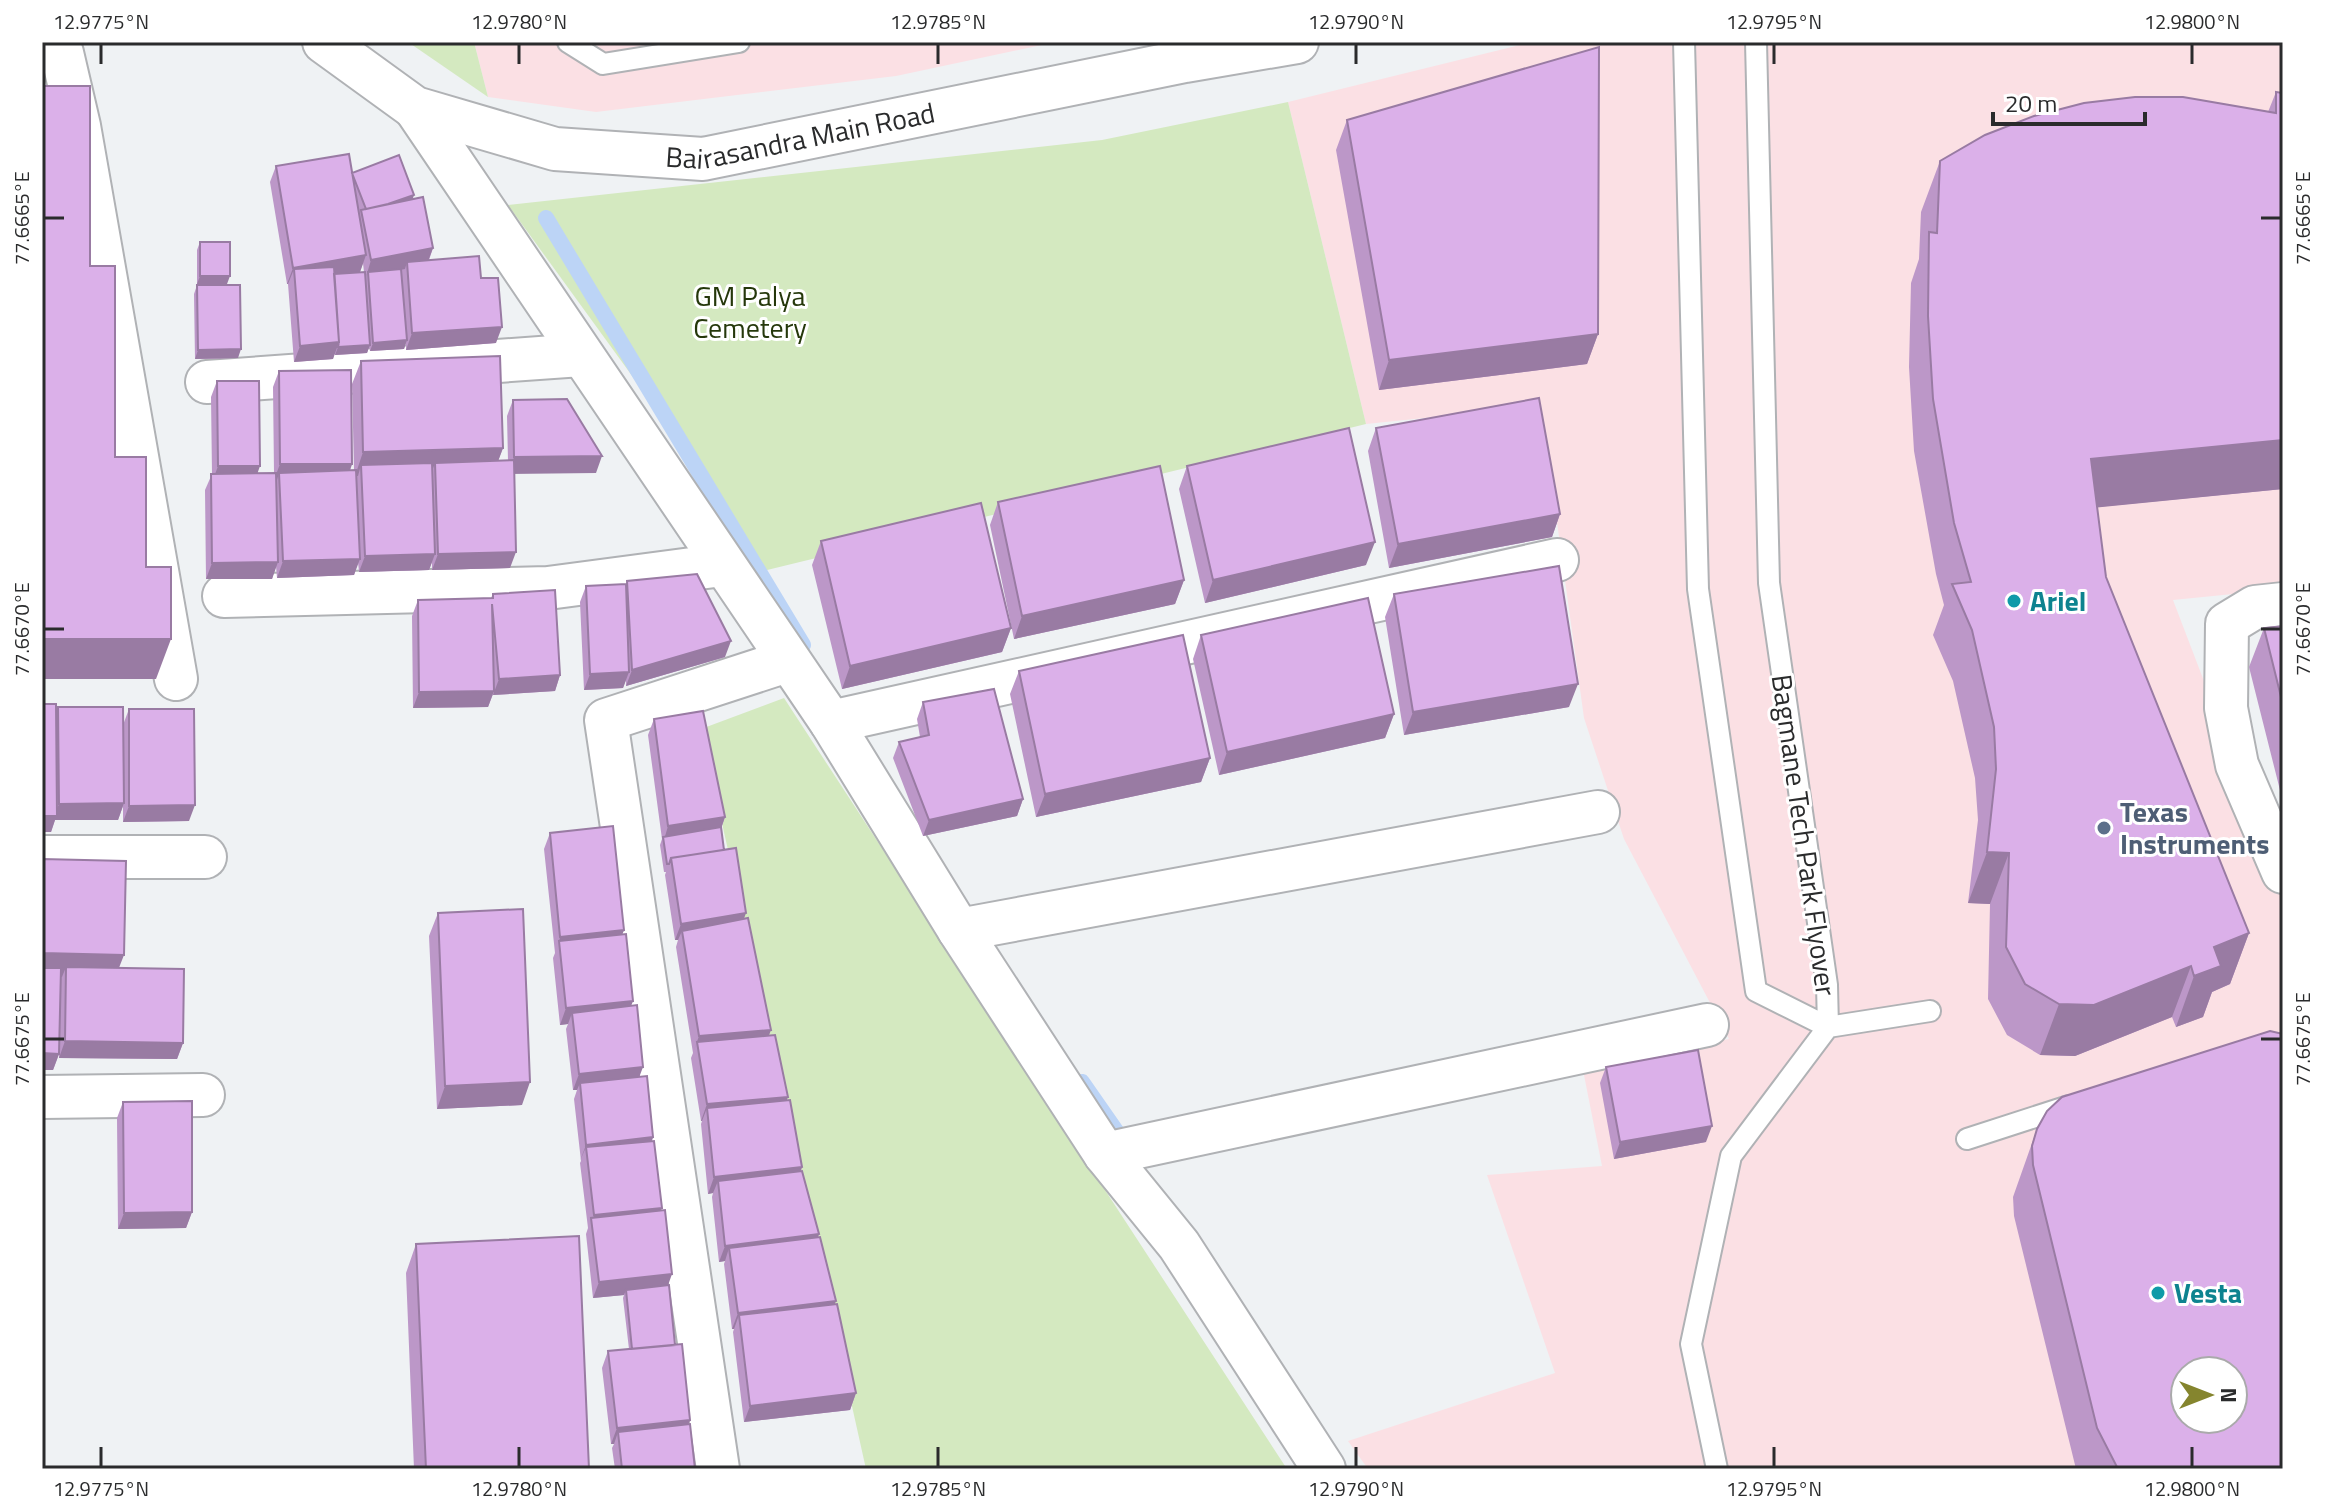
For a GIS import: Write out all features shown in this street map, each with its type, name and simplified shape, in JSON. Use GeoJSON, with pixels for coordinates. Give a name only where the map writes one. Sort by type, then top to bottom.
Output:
{"type":"FeatureCollection","features":[{"type":"Feature","properties":{"kind":"street"},"geometry":{"type":"LineString","coordinates":[[45,42],[62,53],[79,126],[176,679]]}},
{"type":"Feature","properties":{"kind":"street","name":"Bairasandra Main Road"},"geometry":{"type":"LineString","coordinates":[[324,42],[415,108],[555,149],[703,159],[1185,61],[1297,42]]}},
{"type":"Feature","properties":{"kind":"street"},"geometry":{"type":"LineString","coordinates":[[415,108],[831,722],[959,930],[1105,1154],[1179,1245],[1324,1469]]}},
{"type":"Feature","properties":{"kind":"street"},"geometry":{"type":"LineString","coordinates":[[207,382],[581,355]]}},
{"type":"Feature","properties":{"kind":"street"},"geometry":{"type":"LineString","coordinates":[[831,722],[1557,560]]}},
{"type":"Feature","properties":{"kind":"street"},"geometry":{"type":"LineString","coordinates":[[224,596],[548,588],[722,565]]}},
{"type":"Feature","properties":{"kind":"street"},"geometry":{"type":"LineString","coordinates":[[2283,604],[2255,607],[2227,624],[2226,694],[2237,765],[2283,872]]}},
{"type":"Feature","properties":{"kind":"street"},"geometry":{"type":"LineString","coordinates":[[718,1469],[606,720],[787,661]]}},
{"type":"Feature","properties":{"kind":"street"},"geometry":{"type":"LineString","coordinates":[[959,930],[1598,812]]}},
{"type":"Feature","properties":{"kind":"street"},"geometry":{"type":"LineString","coordinates":[[42,857],[205,857]]}},
{"type":"Feature","properties":{"kind":"street"},"geometry":{"type":"LineString","coordinates":[[1105,1154],[1707,1025]]}},
{"type":"Feature","properties":{"kind":"street"},"geometry":{"type":"LineString","coordinates":[[42,1097],[203,1095]]}},
{"type":"Feature","properties":{"kind":"lane"},"geometry":{"type":"LineString","coordinates":[[568,42],[603,64],[739,42]]}},
{"type":"Feature","properties":{"kind":"lane","name":"Bagmane Tech Park Flyover"},"geometry":{"type":"LineString","coordinates":[[1684,42],[1698,589],[1756,991],[1828,1027],[1827,985],[1769,583],[1756,42]]}},
{"type":"Feature","properties":{"kind":"lane"},"geometry":{"type":"LineString","coordinates":[[1717,1469],[1691,1344],[1731,1156],[1828,1027],[1930,1011]]}},
{"type":"Feature","properties":{"kind":"lane"},"geometry":{"type":"LineString","coordinates":[[1967,1139],[2084,1102]]}},
{"type":"Feature","properties":{"kind":"shaded area"},"geometry":{"type":"Polygon","coordinates":[[[474,42],[1056,42],[896,76],[596,112],[488,97],[474,42]]]}},
{"type":"Feature","properties":{"kind":"shaded area"},"geometry":{"type":"Polygon","coordinates":[[[1532,42],[2283,42],[2283,589],[2173,600],[2283,888],[2283,1469],[1368,1469],[1348,1441],[1555,1373],[1487,1175],[1602,1166],[1582,1065],[1729,1039],[1624,839],[1584,718],[1541,406],[1366,424],[1288,102],[1532,42]]]}},
{"type":"Feature","properties":{"kind":"green space"},"geometry":{"type":"Polygon","coordinates":[[[408,42],[474,42],[488,97],[408,42]]]}},
{"type":"Feature","properties":{"kind":"green space","name":"GM Palya Cemetery"},"geometry":{"type":"Polygon","coordinates":[[[1288,102],[1366,424],[755,573],[699,468],[508,205],[1102,140],[1288,102]]]}},
{"type":"Feature","properties":{"kind":"green space"},"geometry":{"type":"Polygon","coordinates":[[[784,698],[1287,1469],[866,1469],[701,729],[784,698]]]}},
{"type":"Feature","properties":{"kind":"building"},"geometry":{"type":"Polygon","coordinates":[[[1599,47],[1598,334],[1389,360],[1347,120],[1599,47]]]}},
{"type":"Feature","properties":{"kind":"building"},"geometry":{"type":"Polygon","coordinates":[[[42,86],[90,86],[90,266],[115,266],[115,457],[146,457],[146,567],[171,567],[171,639],[42,639],[42,86]]]}},
{"type":"Feature","properties":{"kind":"building","name":"Ariel"},"geometry":{"type":"Polygon","coordinates":[[[2276,92],[2283,93],[2283,440],[2091,459],[2106,577],[2249,933],[2214,947],[2221,966],[2194,976],[2191,966],[2094,1005],[2059,1004],[2025,984],[2006,947],[2009,853],[1987,852],[1996,769],[1994,727],[1972,630],[1952,584],[1971,582],[1954,523],[1933,399],[1928,316],[1929,232],[1937,233],[1940,161],[1985,135],[2034,116],[2084,103],[2135,97],[2183,97],[2276,113],[2276,92]]]}},
{"type":"Feature","properties":{"kind":"building"},"geometry":{"type":"Polygon","coordinates":[[[349,154],[366,255],[293,268],[276,166],[349,154]]]}},
{"type":"Feature","properties":{"kind":"building"},"geometry":{"type":"Polygon","coordinates":[[[399,155],[414,195],[366,209],[352,173],[399,155]]]}},
{"type":"Feature","properties":{"kind":"building"},"geometry":{"type":"Polygon","coordinates":[[[423,197],[433,248],[371,260],[361,210],[423,197]]]}},
{"type":"Feature","properties":{"kind":"building"},"geometry":{"type":"Polygon","coordinates":[[[200,242],[230,242],[230,276],[200,276],[200,242]]]}},
{"type":"Feature","properties":{"kind":"building"},"geometry":{"type":"Polygon","coordinates":[[[479,256],[481,278],[498,278],[502,327],[412,333],[407,262],[479,256]]]}},
{"type":"Feature","properties":{"kind":"building"},"geometry":{"type":"Polygon","coordinates":[[[334,267],[339,342],[300,346],[294,269],[334,267]]]}},
{"type":"Feature","properties":{"kind":"building"},"geometry":{"type":"Polygon","coordinates":[[[401,269],[407,340],[373,343],[368,272],[401,269]]]}},
{"type":"Feature","properties":{"kind":"building"},"geometry":{"type":"Polygon","coordinates":[[[365,272],[370,345],[338,347],[334,274],[365,272]]]}},
{"type":"Feature","properties":{"kind":"building"},"geometry":{"type":"Polygon","coordinates":[[[197,285],[240,285],[241,349],[198,350],[197,285]]]}},
{"type":"Feature","properties":{"kind":"building"},"geometry":{"type":"Polygon","coordinates":[[[500,356],[503,448],[363,452],[361,361],[500,356]]]}},
{"type":"Feature","properties":{"kind":"building"},"geometry":{"type":"Polygon","coordinates":[[[351,370],[352,464],[280,464],[279,371],[351,370]]]}},
{"type":"Feature","properties":{"kind":"building"},"geometry":{"type":"Polygon","coordinates":[[[217,381],[259,381],[260,466],[218,466],[217,381]]]}},
{"type":"Feature","properties":{"kind":"building"},"geometry":{"type":"Polygon","coordinates":[[[1539,398],[1560,514],[1398,544],[1376,428],[1539,398]]]}},
{"type":"Feature","properties":{"kind":"building"},"geometry":{"type":"Polygon","coordinates":[[[567,399],[602,456],[514,457],[513,400],[567,399]]]}},
{"type":"Feature","properties":{"kind":"building"},"geometry":{"type":"Polygon","coordinates":[[[1349,428],[1375,542],[1213,580],[1187,466],[1349,428]]]}},
{"type":"Feature","properties":{"kind":"building"},"geometry":{"type":"Polygon","coordinates":[[[514,460],[516,552],[438,554],[435,463],[514,460]]]}},
{"type":"Feature","properties":{"kind":"building"},"geometry":{"type":"Polygon","coordinates":[[[432,463],[435,554],[365,556],[361,465],[432,463]]]}},
{"type":"Feature","properties":{"kind":"building"},"geometry":{"type":"Polygon","coordinates":[[[1160,466],[1184,580],[1022,616],[998,502],[1160,466]]]}},
{"type":"Feature","properties":{"kind":"building"},"geometry":{"type":"Polygon","coordinates":[[[356,470],[360,559],[283,561],[279,473],[356,470]]]}},
{"type":"Feature","properties":{"kind":"building"},"geometry":{"type":"Polygon","coordinates":[[[276,473],[278,562],[212,563],[211,474],[276,473]]]}},
{"type":"Feature","properties":{"kind":"building"},"geometry":{"type":"Polygon","coordinates":[[[981,503],[1011,628],[850,666],[821,541],[981,503]]]}},
{"type":"Feature","properties":{"kind":"building"},"geometry":{"type":"Polygon","coordinates":[[[1559,566],[1578,684],[1413,712],[1394,594],[1559,566]]]}},
{"type":"Feature","properties":{"kind":"building"},"geometry":{"type":"Polygon","coordinates":[[[697,574],[731,641],[632,670],[627,581],[697,574]]]}},
{"type":"Feature","properties":{"kind":"building"},"geometry":{"type":"Polygon","coordinates":[[[626,584],[629,672],[590,674],[586,586],[626,584]]]}},
{"type":"Feature","properties":{"kind":"building"},"geometry":{"type":"Polygon","coordinates":[[[555,590],[560,675],[499,679],[492,604],[494,691],[419,692],[418,600],[493,598],[493,594],[555,590]]]}},
{"type":"Feature","properties":{"kind":"building"},"geometry":{"type":"Polygon","coordinates":[[[1368,598],[1394,714],[1227,752],[1201,635],[1368,598]]]}},
{"type":"Feature","properties":{"kind":"building"},"geometry":{"type":"Polygon","coordinates":[[[2283,626],[2283,705],[2264,628],[2283,626]]]}},
{"type":"Feature","properties":{"kind":"building"},"geometry":{"type":"Polygon","coordinates":[[[1183,635],[1210,758],[1045,794],[1019,671],[1183,635]]]}},
{"type":"Feature","properties":{"kind":"building"},"geometry":{"type":"Polygon","coordinates":[[[994,689],[1023,799],[929,820],[899,742],[929,735],[923,702],[994,689]]]}},
{"type":"Feature","properties":{"kind":"building"},"geometry":{"type":"Polygon","coordinates":[[[42,704],[56,704],[57,816],[42,816],[42,704]]]}},
{"type":"Feature","properties":{"kind":"building"},"geometry":{"type":"Polygon","coordinates":[[[58,707],[123,707],[124,803],[59,804],[58,707]]]}},
{"type":"Feature","properties":{"kind":"building"},"geometry":{"type":"Polygon","coordinates":[[[129,709],[194,709],[195,805],[129,806],[129,709]]]}},
{"type":"Feature","properties":{"kind":"building"},"geometry":{"type":"Polygon","coordinates":[[[703,711],[725,817],[668,826],[654,719],[703,711]]]}},
{"type":"Feature","properties":{"kind":"building"},"geometry":{"type":"Polygon","coordinates":[[[613,826],[624,930],[560,937],[550,833],[613,826]]]}},
{"type":"Feature","properties":{"kind":"building"},"geometry":{"type":"Polygon","coordinates":[[[721,827],[724,850],[671,858],[667,864],[663,837],[721,827]]]}},
{"type":"Feature","properties":{"kind":"building"},"geometry":{"type":"Polygon","coordinates":[[[736,848],[746,913],[681,924],[671,858],[736,848]]]}},
{"type":"Feature","properties":{"kind":"building"},"geometry":{"type":"Polygon","coordinates":[[[42,859],[126,861],[124,955],[42,953],[42,859]]]}},
{"type":"Feature","properties":{"kind":"building"},"geometry":{"type":"Polygon","coordinates":[[[523,909],[530,1082],[445,1086],[438,913],[523,909]]]}},
{"type":"Feature","properties":{"kind":"building"},"geometry":{"type":"Polygon","coordinates":[[[748,918],[771,1030],[699,1036],[682,931],[748,918]]]}},
{"type":"Feature","properties":{"kind":"building"},"geometry":{"type":"Polygon","coordinates":[[[626,934],[633,1001],[566,1008],[559,941],[626,934]]]}},
{"type":"Feature","properties":{"kind":"building"},"geometry":{"type":"Polygon","coordinates":[[[66,967],[184,969],[183,1043],[65,1041],[66,967]]]}},
{"type":"Feature","properties":{"kind":"building"},"geometry":{"type":"Polygon","coordinates":[[[42,968],[61,968],[59,1054],[42,1053],[42,968]]]}},
{"type":"Feature","properties":{"kind":"building"},"geometry":{"type":"Polygon","coordinates":[[[637,1005],[643,1067],[579,1074],[572,1013],[637,1005]]]}},
{"type":"Feature","properties":{"kind":"building","name":"Vesta"},"geometry":{"type":"Polygon","coordinates":[[[2270,1031],[2283,1034],[2283,1469],[2118,1469],[2097,1428],[2033,1165],[2032,1146],[2047,1111],[2062,1097],[2270,1031]]]}},
{"type":"Feature","properties":{"kind":"building"},"geometry":{"type":"Polygon","coordinates":[[[775,1035],[788,1097],[707,1104],[697,1042],[775,1035]]]}},
{"type":"Feature","properties":{"kind":"building"},"geometry":{"type":"Polygon","coordinates":[[[1698,1050],[1712,1126],[1620,1142],[1606,1067],[1698,1050]]]}},
{"type":"Feature","properties":{"kind":"building"},"geometry":{"type":"Polygon","coordinates":[[[647,1076],[653,1137],[586,1145],[580,1083],[647,1076]]]}},
{"type":"Feature","properties":{"kind":"building"},"geometry":{"type":"Polygon","coordinates":[[[790,1100],[802,1167],[714,1177],[707,1108],[790,1100]]]}},
{"type":"Feature","properties":{"kind":"building"},"geometry":{"type":"Polygon","coordinates":[[[192,1101],[192,1212],[124,1213],[123,1102],[192,1101]]]}},
{"type":"Feature","properties":{"kind":"building"},"geometry":{"type":"Polygon","coordinates":[[[654,1141],[662,1208],[594,1215],[586,1147],[654,1141]]]}},
{"type":"Feature","properties":{"kind":"building"},"geometry":{"type":"Polygon","coordinates":[[[802,1171],[819,1234],[725,1246],[718,1181],[802,1171]]]}},
{"type":"Feature","properties":{"kind":"building"},"geometry":{"type":"Polygon","coordinates":[[[665,1210],[672,1274],[599,1282],[591,1218],[665,1210]]]}},
{"type":"Feature","properties":{"kind":"building"},"geometry":{"type":"Polygon","coordinates":[[[579,1236],[589,1469],[426,1469],[416,1244],[579,1236]]]}},
{"type":"Feature","properties":{"kind":"building"},"geometry":{"type":"Polygon","coordinates":[[[820,1237],[836,1301],[738,1313],[729,1248],[820,1237]]]}},
{"type":"Feature","properties":{"kind":"building"},"geometry":{"type":"Polygon","coordinates":[[[669,1285],[675,1345],[632,1349],[626,1290],[669,1285]]]}},
{"type":"Feature","properties":{"kind":"building"},"geometry":{"type":"Polygon","coordinates":[[[837,1304],[856,1393],[750,1406],[739,1315],[837,1304]]]}},
{"type":"Feature","properties":{"kind":"building"},"geometry":{"type":"Polygon","coordinates":[[[682,1344],[690,1420],[617,1428],[608,1351],[682,1344]]]}},
{"type":"Feature","properties":{"kind":"building"},"geometry":{"type":"Polygon","coordinates":[[[690,1424],[695,1469],[622,1469],[618,1432],[690,1424]]]}},
{"type":"Feature","properties":{"kind":"waterway"},"geometry":{"type":"LineString","coordinates":[[546,218],[803,645]]}},
{"type":"Feature","properties":{"kind":"waterway"},"geometry":{"type":"LineString","coordinates":[[1082,1082],[1128,1148]]}},
{"type":"Feature","properties":{"kind":"place","name":"Ariel"},"geometry":{"type":"Point","coordinates":[2014,601]}},
{"type":"Feature","properties":{"kind":"place","name":"Texas Instruments"},"geometry":{"type":"Point","coordinates":[2104,828]}},
{"type":"Feature","properties":{"kind":"place","name":"Vesta"},"geometry":{"type":"Point","coordinates":[2158,1293]}}]}
